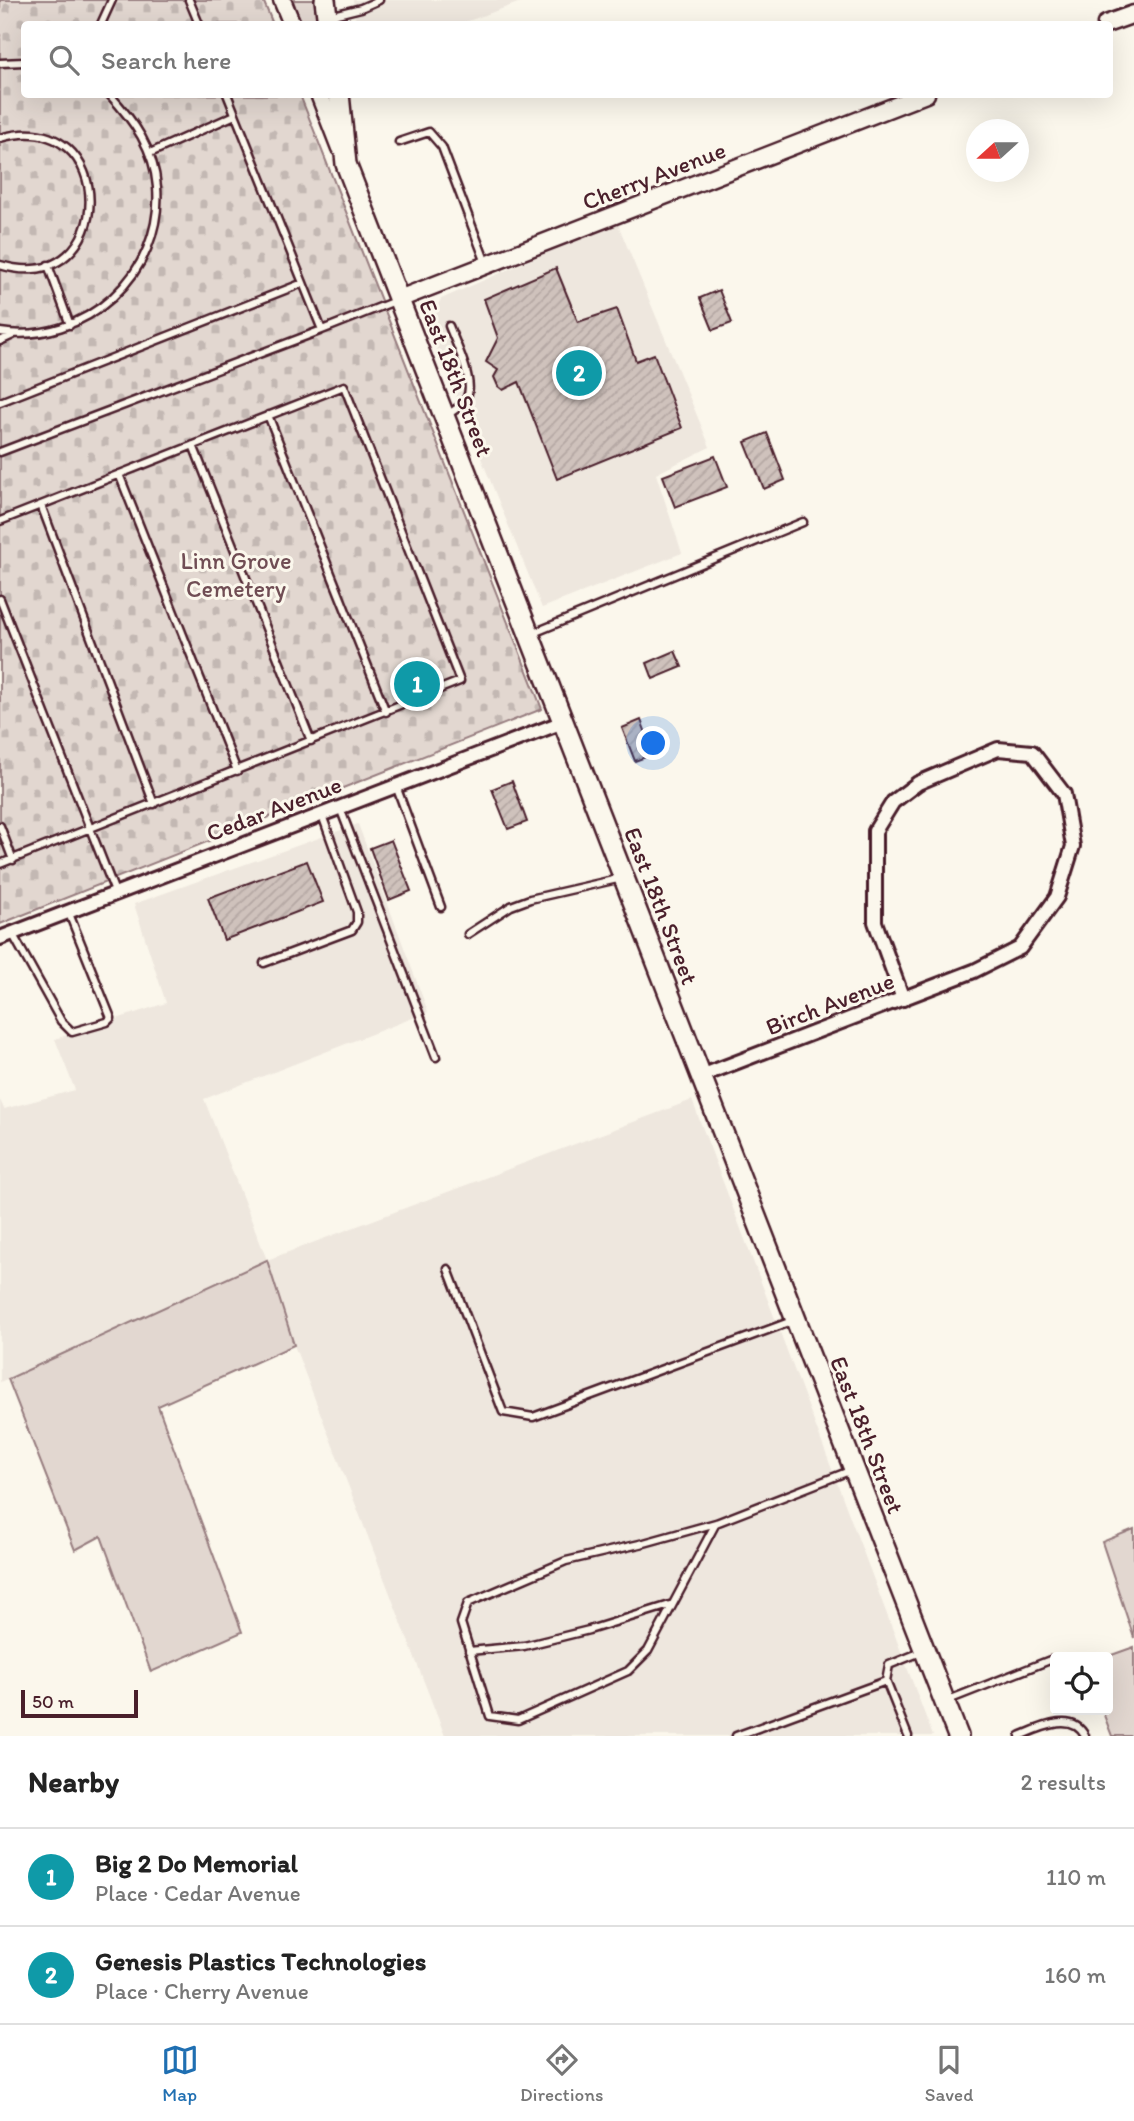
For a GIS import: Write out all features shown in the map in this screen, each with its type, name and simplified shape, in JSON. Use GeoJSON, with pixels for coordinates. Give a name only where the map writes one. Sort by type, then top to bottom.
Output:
{"type":"FeatureCollection","features":[{"type":"Feature","properties":{"kind":"main road"},"geometry":{"type":"LineString","coordinates":[[339,98],[346,164]]}},
{"type":"Feature","properties":{"kind":"main road","name":"East 18th Street"},"geometry":{"type":"LineString","coordinates":[[346,164],[958,1736]]}},
{"type":"Feature","properties":{"kind":"street"},"geometry":{"type":"LineString","coordinates":[[282,0],[291,21]]}},
{"type":"Feature","properties":{"kind":"street"},"geometry":{"type":"LineString","coordinates":[[1113,22],[1134,14]]}},
{"type":"Feature","properties":{"kind":"street","name":"East 18th Street"},"geometry":{"type":"LineString","coordinates":[[321,98],[346,164]]}},
{"type":"Feature","properties":{"kind":"street","name":"Cherry Avenue"},"geometry":{"type":"LineString","coordinates":[[399,299],[916,98]]}},
{"type":"Feature","properties":{"kind":"street","name":"Cedar Avenue"},"geometry":{"type":"LineString","coordinates":[[6,936],[563,722]]}},
{"type":"Feature","properties":{"kind":"street","name":"Birch Avenue"},"geometry":{"type":"LineString","coordinates":[[701,1076],[903,999],[974,971],[1020,948],[1057,897],[1073,846],[1064,794],[1032,752],[999,749],[918,783],[893,802],[875,831],[875,922],[903,999]]}},
{"type":"Feature","properties":{"kind":"lane"},"geometry":{"type":"LineString","coordinates":[[102,21],[112,0]]}},
{"type":"Feature","properties":{"kind":"lane"},"geometry":{"type":"LineString","coordinates":[[189,0],[198,21]]}},
{"type":"Feature","properties":{"kind":"lane"},"geometry":{"type":"LineString","coordinates":[[327,14],[361,8],[379,0]]}},
{"type":"Feature","properties":{"kind":"lane"},"geometry":{"type":"LineString","coordinates":[[0,63],[21,62]]}},
{"type":"Feature","properties":{"kind":"lane"},"geometry":{"type":"LineString","coordinates":[[0,332],[43,333],[71,325],[101,309],[126,285],[145,256],[156,222],[157,187],[150,153],[133,120],[113,98]]}},
{"type":"Feature","properties":{"kind":"lane"},"geometry":{"type":"LineString","coordinates":[[229,98],[322,330]]}},
{"type":"Feature","properties":{"kind":"lane"},"geometry":{"type":"LineString","coordinates":[[150,153],[235,115]]}},
{"type":"Feature","properties":{"kind":"lane"},"geometry":{"type":"LineString","coordinates":[[399,142],[429,132],[442,147],[486,265]]}},
{"type":"Feature","properties":{"kind":"lane"},"geometry":{"type":"LineString","coordinates":[[0,138],[15,133],[34,134],[53,140],[70,151],[82,166],[90,185],[92,204],[84,233],[65,256],[48,265],[31,269],[14,269],[0,265]]}},
{"type":"Feature","properties":{"kind":"lane"},"geometry":{"type":"LineString","coordinates":[[48,265],[71,325]]}},
{"type":"Feature","properties":{"kind":"lane"},"geometry":{"type":"LineString","coordinates":[[0,402],[303,283]]}},
{"type":"Feature","properties":{"kind":"lane"},"geometry":{"type":"LineString","coordinates":[[0,452],[399,299]]}},
{"type":"Feature","properties":{"kind":"lane"},"geometry":{"type":"LineString","coordinates":[[445,418],[467,399],[470,389],[467,372],[449,326]]}},
{"type":"Feature","properties":{"kind":"lane"},"geometry":{"type":"LineString","coordinates":[[0,341],[14,334]]}},
{"type":"Feature","properties":{"kind":"lane"},"geometry":{"type":"LineString","coordinates":[[0,521],[344,386],[460,681],[0,864]]}},
{"type":"Feature","properties":{"kind":"lane"},"geometry":{"type":"LineString","coordinates":[[268,415],[386,712]]}},
{"type":"Feature","properties":{"kind":"lane"},"geometry":{"type":"LineString","coordinates":[[193,445],[311,741]]}},
{"type":"Feature","properties":{"kind":"lane"},"geometry":{"type":"LineString","coordinates":[[119,474],[237,771]]}},
{"type":"Feature","properties":{"kind":"lane"},"geometry":{"type":"LineString","coordinates":[[41,505],[154,804]]}},
{"type":"Feature","properties":{"kind":"lane"},"geometry":{"type":"LineString","coordinates":[[529,635],[803,523]]}},
{"type":"Feature","properties":{"kind":"lane"},"geometry":{"type":"LineString","coordinates":[[0,599],[115,892]]}},
{"type":"Feature","properties":{"kind":"lane"},"geometry":{"type":"LineString","coordinates":[[396,786],[441,907]]}},
{"type":"Feature","properties":{"kind":"lane"},"geometry":{"type":"LineString","coordinates":[[339,807],[436,1057]]}},
{"type":"Feature","properties":{"kind":"lane"},"geometry":{"type":"LineString","coordinates":[[264,964],[352,930],[357,922],[357,912],[322,813]]}},
{"type":"Feature","properties":{"kind":"lane"},"geometry":{"type":"LineString","coordinates":[[0,826],[13,860]]}},
{"type":"Feature","properties":{"kind":"lane"},"geometry":{"type":"LineString","coordinates":[[468,934],[511,906],[530,899],[624,878]]}},
{"type":"Feature","properties":{"kind":"lane"},"geometry":{"type":"LineString","coordinates":[[6,936],[61,1021],[72,1032],[107,1022],[111,1018],[68,911]]}},
{"type":"Feature","properties":{"kind":"lane"},"geometry":{"type":"LineString","coordinates":[[449,1269],[503,1412],[533,1417],[796,1320]]}},
{"type":"Feature","properties":{"kind":"lane"},"geometry":{"type":"LineString","coordinates":[[716,1523],[648,1651],[628,1671],[518,1720],[490,1716],[461,1623],[468,1603],[566,1561],[643,1544],[716,1523],[854,1470]]}},
{"type":"Feature","properties":{"kind":"lane"},"geometry":{"type":"LineString","coordinates":[[470,1651],[524,1646],[589,1630],[673,1604]]}},
{"type":"Feature","properties":{"kind":"lane"},"geometry":{"type":"LineString","coordinates":[[908,1736],[886,1681],[888,1665],[924,1651]]}},
{"type":"Feature","properties":{"kind":"lane"},"geometry":{"type":"LineString","coordinates":[[944,1702],[1050,1660]]}},
{"type":"Feature","properties":{"kind":"lane"},"geometry":{"type":"LineString","coordinates":[[736,1736],[886,1681]]}},
{"type":"Feature","properties":{"kind":"lane"},"geometry":{"type":"LineString","coordinates":[[1020,1736],[1058,1723],[1071,1723],[1082,1728],[1085,1736]]}},
{"type":"Feature","properties":{"kind":"shaded area"},"geometry":{"type":"Polygon","coordinates":[[[353,0],[526,0],[468,21],[356,21],[353,0]]]}},
{"type":"Feature","properties":{"kind":"shaded area"},"geometry":{"type":"Polygon","coordinates":[[[617,222],[710,447],[656,474],[682,553],[542,608],[427,325],[441,299],[617,222]]]}},
{"type":"Feature","properties":{"kind":"shaded area"},"geometry":{"type":"Polygon","coordinates":[[[358,824],[428,1012],[204,1099],[267,1260],[692,1100],[933,1736],[445,1736],[294,1345],[267,1261],[0,1382],[0,1100],[4,1109],[75,1090],[55,1039],[166,1003],[134,904],[358,824]]]}},
{"type":"Feature","properties":{"kind":"green space","name":"Linn Grove Cemetery"},"geometry":{"type":"Polygon","coordinates":[[[0,0],[263,0],[272,21],[21,21],[21,98],[301,98],[542,709],[0,924],[0,0]]]}},
{"type":"Feature","properties":{"kind":"green space"},"geometry":{"type":"Polygon","coordinates":[[[293,0],[317,0],[320,21],[299,21],[293,0]]]}},
{"type":"Feature","properties":{"kind":"green space"},"geometry":{"type":"Polygon","coordinates":[[[267,1260],[294,1345],[158,1406],[242,1632],[151,1672],[101,1536],[75,1550],[8,1379],[267,1260]]]}},
{"type":"Feature","properties":{"kind":"green space"},"geometry":{"type":"Polygon","coordinates":[[[1134,1529],[1134,1638],[1102,1542],[1134,1529]]]}},
{"type":"Feature","properties":{"kind":"green space"},"geometry":{"type":"Polygon","coordinates":[[[1134,1647],[1134,1736],[1112,1736],[1104,1715],[1113,1715],[1113,1654],[1134,1647]]]}},
{"type":"Feature","properties":{"kind":"building"},"geometry":{"type":"Polygon","coordinates":[[[556,268],[578,322],[617,309],[636,361],[654,354],[682,428],[557,479],[519,382],[503,390],[494,377],[498,370],[486,362],[498,338],[484,299],[556,268]]]}},
{"type":"Feature","properties":{"kind":"building"},"geometry":{"type":"Polygon","coordinates":[[[719,290],[732,323],[713,330],[700,298],[719,290]]]}},
{"type":"Feature","properties":{"kind":"building"},"geometry":{"type":"Polygon","coordinates":[[[767,433],[785,480],[764,489],[745,442],[767,433]]]}},
{"type":"Feature","properties":{"kind":"building"},"geometry":{"type":"Polygon","coordinates":[[[715,456],[727,487],[675,507],[663,476],[715,456]]]}},
{"type":"Feature","properties":{"kind":"building"},"geometry":{"type":"Polygon","coordinates":[[[675,651],[682,667],[653,679],[647,663],[675,651]]]}},
{"type":"Feature","properties":{"kind":"building"},"geometry":{"type":"Polygon","coordinates":[[[641,720],[654,754],[635,761],[622,728],[641,720]]]}},
{"type":"Feature","properties":{"kind":"building"},"geometry":{"type":"Polygon","coordinates":[[[512,781],[527,822],[508,829],[492,789],[512,781]]]}},
{"type":"Feature","properties":{"kind":"building"},"geometry":{"type":"Polygon","coordinates":[[[391,840],[411,891],[389,900],[370,848],[391,840]]]}},
{"type":"Feature","properties":{"kind":"building"},"geometry":{"type":"Polygon","coordinates":[[[307,861],[323,902],[224,940],[208,898],[307,861]]]}},
{"type":"Feature","properties":{"kind":"place","name":"Genesis Plastics Technologies"},"geometry":{"type":"Point","coordinates":[579,373]}},
{"type":"Feature","properties":{"kind":"place","name":"Big 2 Do Memorial"},"geometry":{"type":"Point","coordinates":[417,684]}}]}
